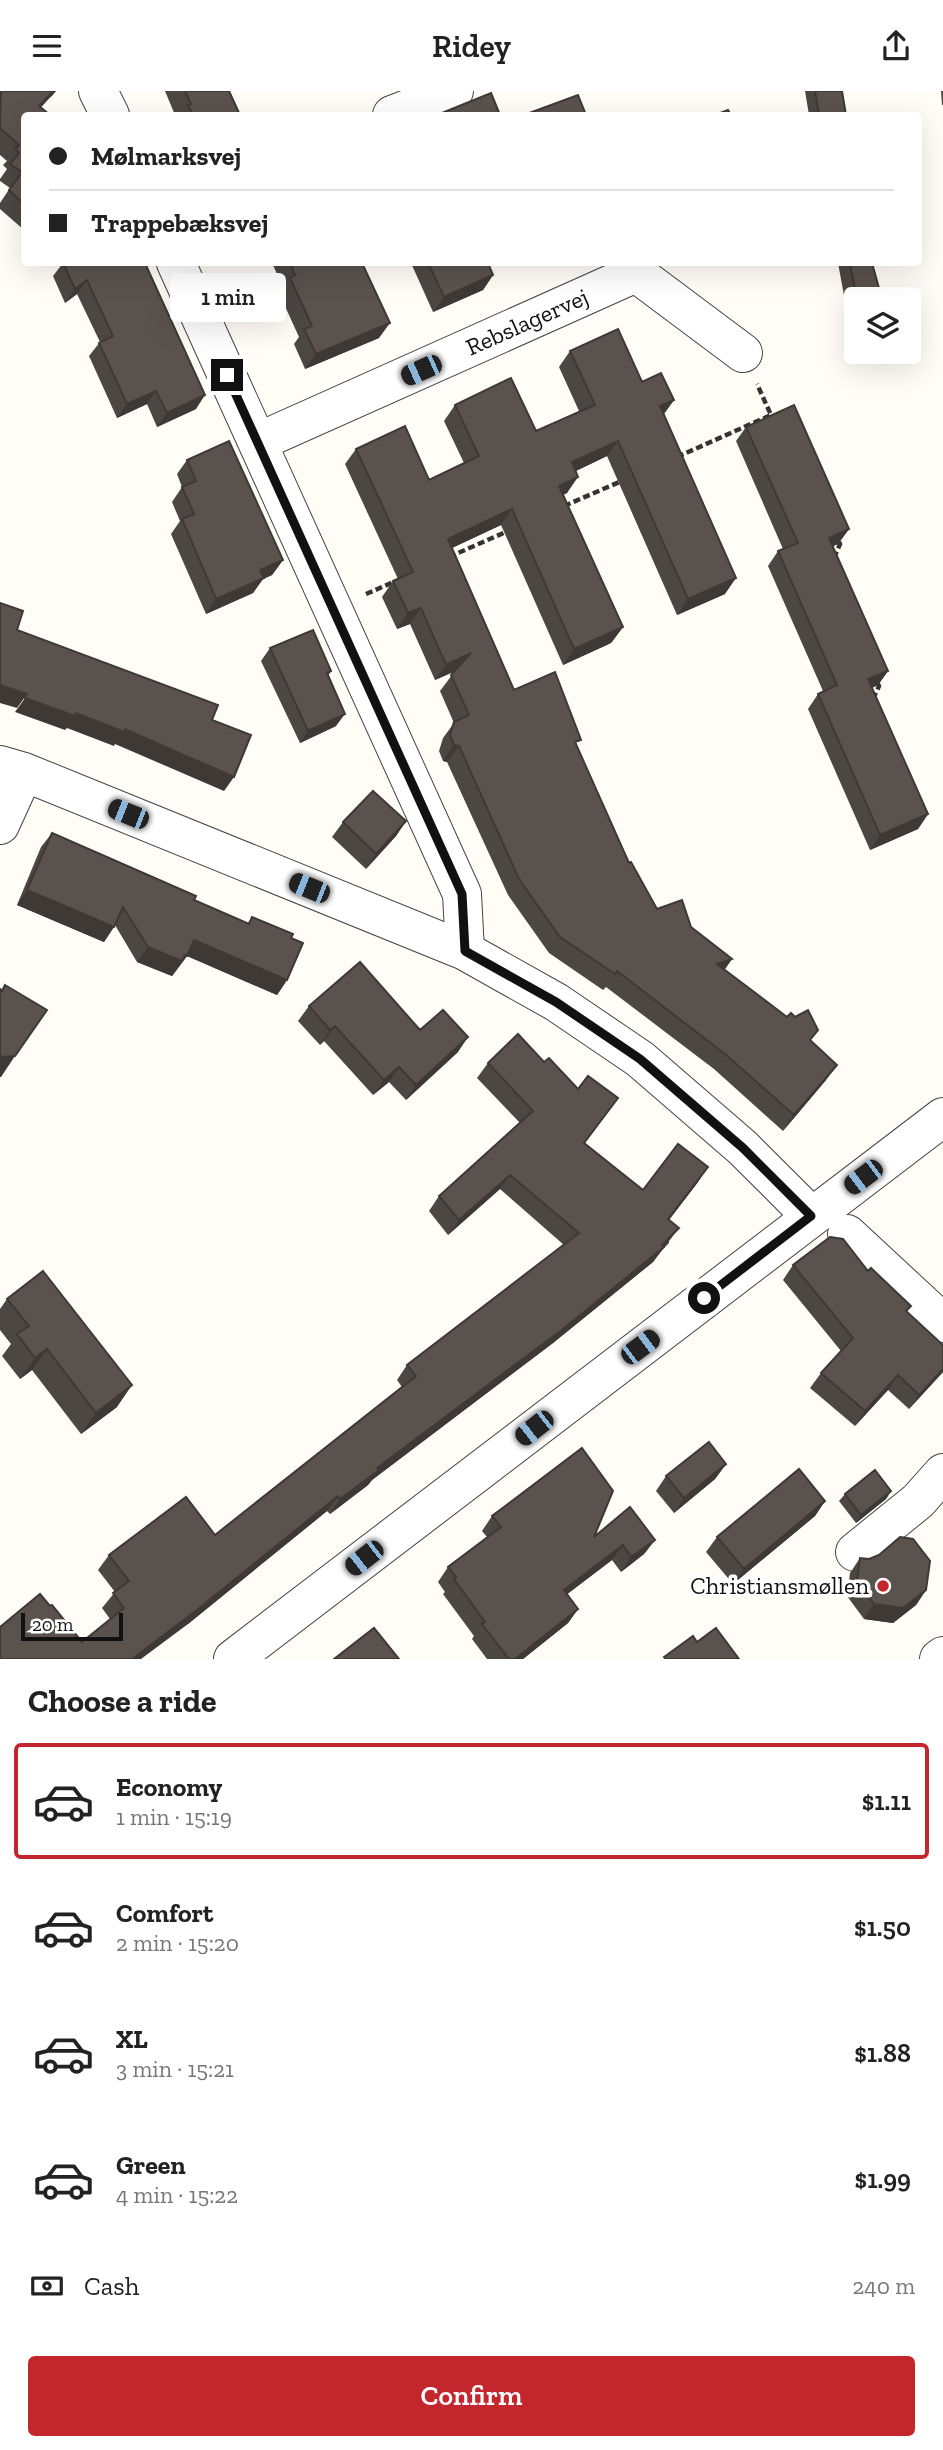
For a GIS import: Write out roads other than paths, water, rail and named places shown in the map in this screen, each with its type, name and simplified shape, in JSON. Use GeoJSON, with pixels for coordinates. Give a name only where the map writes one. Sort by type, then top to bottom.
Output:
{"type":"FeatureCollection","features":[{"type":"Feature","properties":{"kind":"street"},"geometry":{"type":"LineString","coordinates":[[99,91],[109,112]]}},
{"type":"Feature","properties":{"kind":"street"},"geometry":{"type":"LineString","coordinates":[[400,112],[454,91]]}},
{"type":"Feature","properties":{"kind":"street"},"geometry":{"type":"LineString","coordinates":[[177,266],[462,894],[465,951]]}},
{"type":"Feature","properties":{"kind":"street","name":"Rebslagervej"},"geometry":{"type":"LineString","coordinates":[[258,442],[636,273],[743,353]]}},
{"type":"Feature","properties":{"kind":"street"},"geometry":{"type":"LineString","coordinates":[[0,825],[12,769],[465,951],[556,1002],[640,1059],[827,1219],[943,1323]]}},
{"type":"Feature","properties":{"kind":"street"},"geometry":{"type":"LineString","coordinates":[[233,1659],[827,1219],[943,1117]]}},
{"type":"Feature","properties":{"kind":"street"},"geometry":{"type":"LineString","coordinates":[[855,1552],[918,1501],[943,1473]]}},
{"type":"Feature","properties":{"kind":"street"},"geometry":{"type":"LineString","coordinates":[[939,1659],[943,1655]]}},
{"type":"Feature","properties":{"kind":"place","name":"Christiansmøllen"},"geometry":{"type":"Point","coordinates":[883,1586]}}]}
